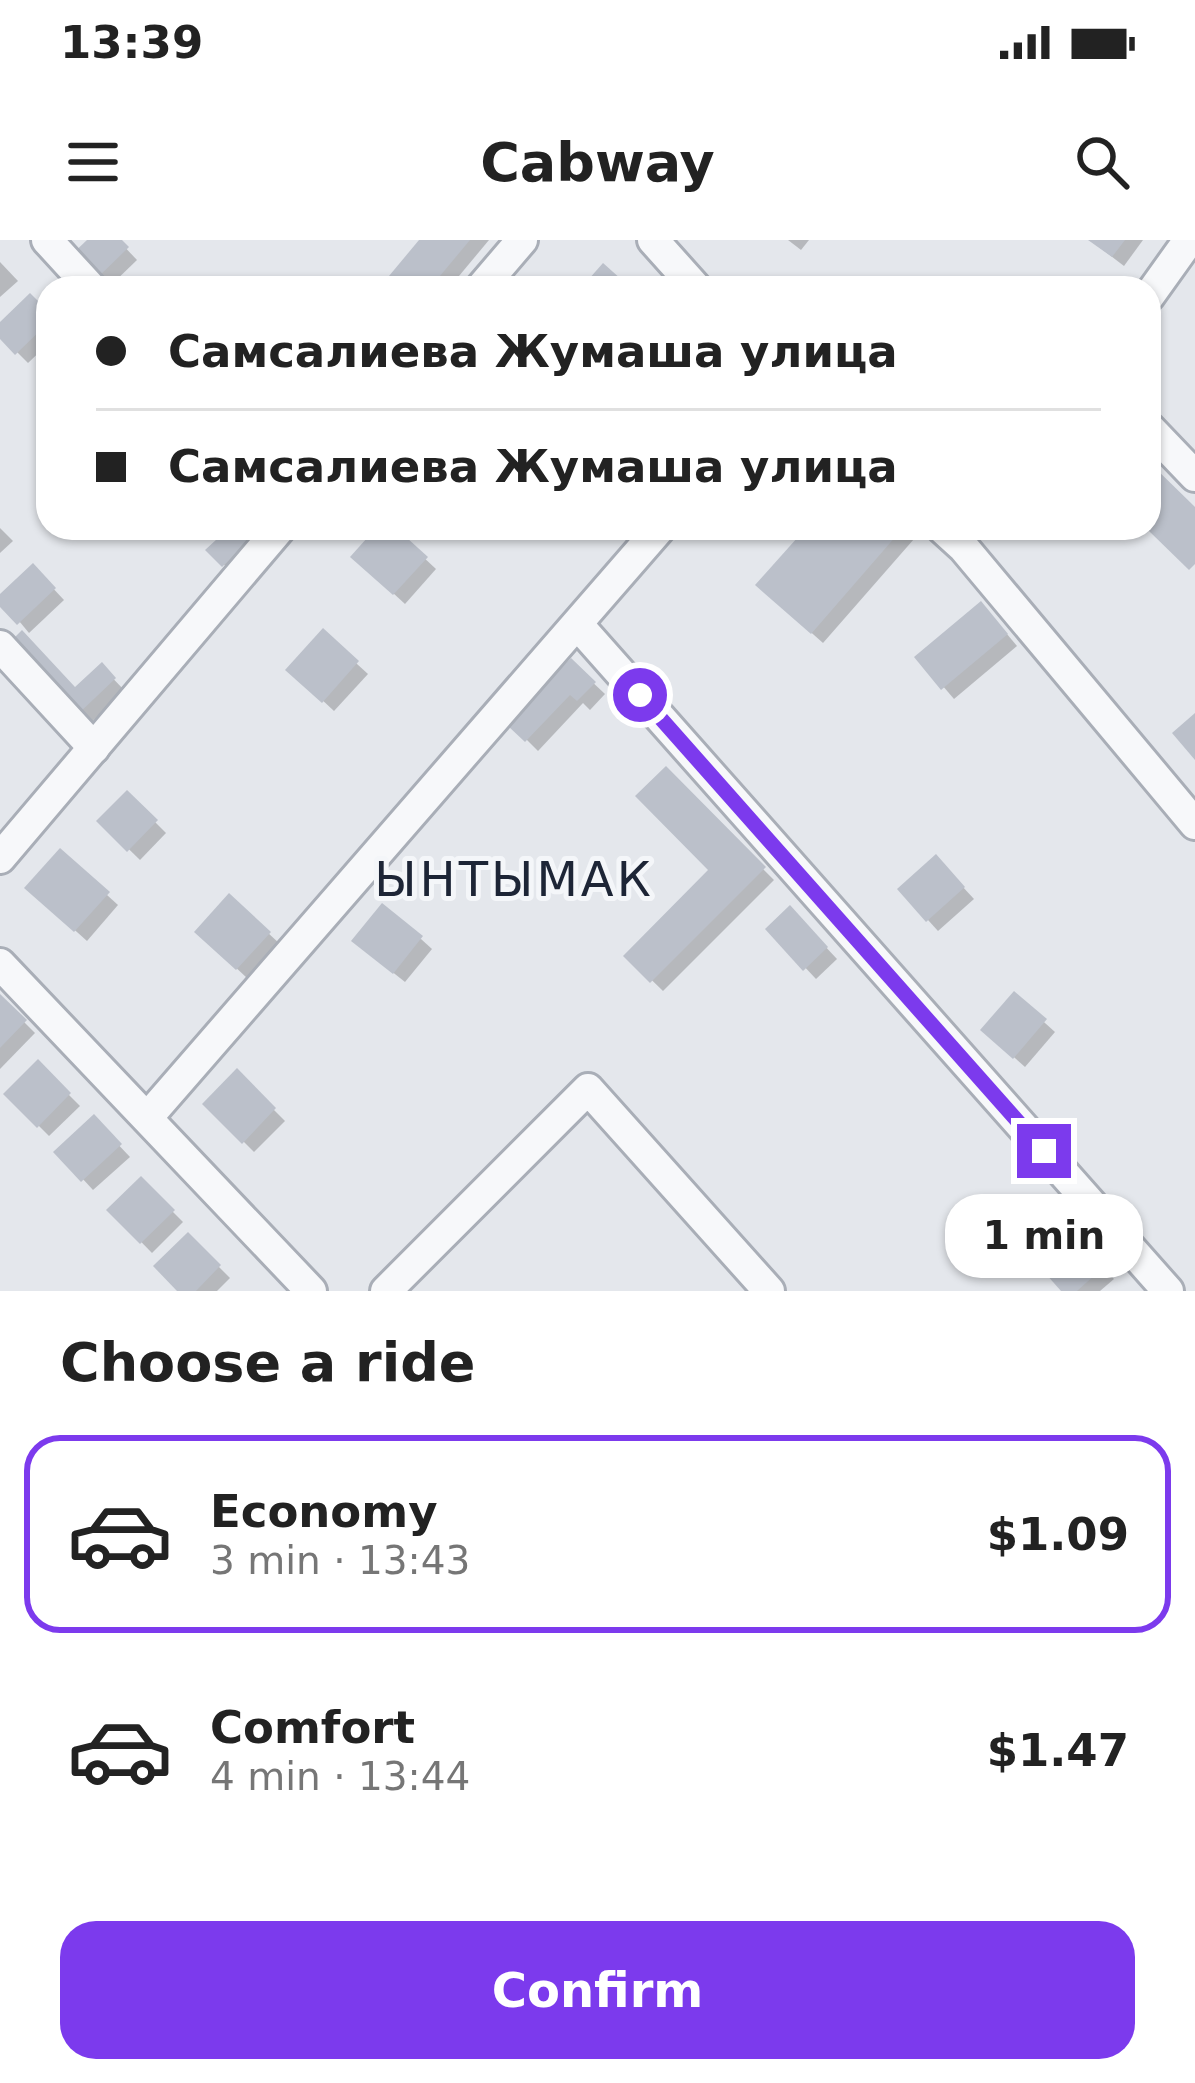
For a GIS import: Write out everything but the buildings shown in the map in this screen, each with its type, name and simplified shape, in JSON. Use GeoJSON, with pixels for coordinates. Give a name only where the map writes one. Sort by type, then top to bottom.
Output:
{"type":"FeatureCollection","features":[{"type":"Feature","properties":{"kind":"street"},"geometry":{"type":"LineString","coordinates":[[47,240],[80,276]]}},
{"type":"Feature","properties":{"kind":"street"},"geometry":{"type":"LineString","coordinates":[[492,276],[521,240]]}},
{"type":"Feature","properties":{"kind":"street"},"geometry":{"type":"LineString","coordinates":[[653,240],[684,276]]}},
{"type":"Feature","properties":{"kind":"street"},"geometry":{"type":"LineString","coordinates":[[1161,279],[1189,240]]}},
{"type":"Feature","properties":{"kind":"street"},"geometry":{"type":"LineString","coordinates":[[1161,441],[1195,476]]}},
{"type":"Feature","properties":{"kind":"street"},"geometry":{"type":"LineString","coordinates":[[0,858],[270,540]]}},
{"type":"Feature","properties":{"kind":"street"},"geometry":{"type":"LineString","coordinates":[[147,1118],[650,540]]}},
{"type":"Feature","properties":{"kind":"street"},"geometry":{"type":"LineString","coordinates":[[966,540],[1195,824]]}},
{"type":"Feature","properties":{"kind":"street"},"geometry":{"type":"LineString","coordinates":[[578,625],[1168,1291]]}},
{"type":"Feature","properties":{"kind":"street"},"geometry":{"type":"LineString","coordinates":[[0,646],[94,748]]}},
{"type":"Feature","properties":{"kind":"street"},"geometry":{"type":"LineString","coordinates":[[0,964],[310,1291]]}},
{"type":"Feature","properties":{"kind":"street"},"geometry":{"type":"LineString","coordinates":[[386,1291],[587,1089],[769,1291]]}},
{"type":"Feature","properties":{"kind":"district","name":"ЫНТЫМАК"},"geometry":{"type":"Point","coordinates":[514,879]}},
{"type":"Feature","properties":{"kind":"route"},"geometry":{"type":"LineString","coordinates":[[640,695],[1044,1151]]}}]}
